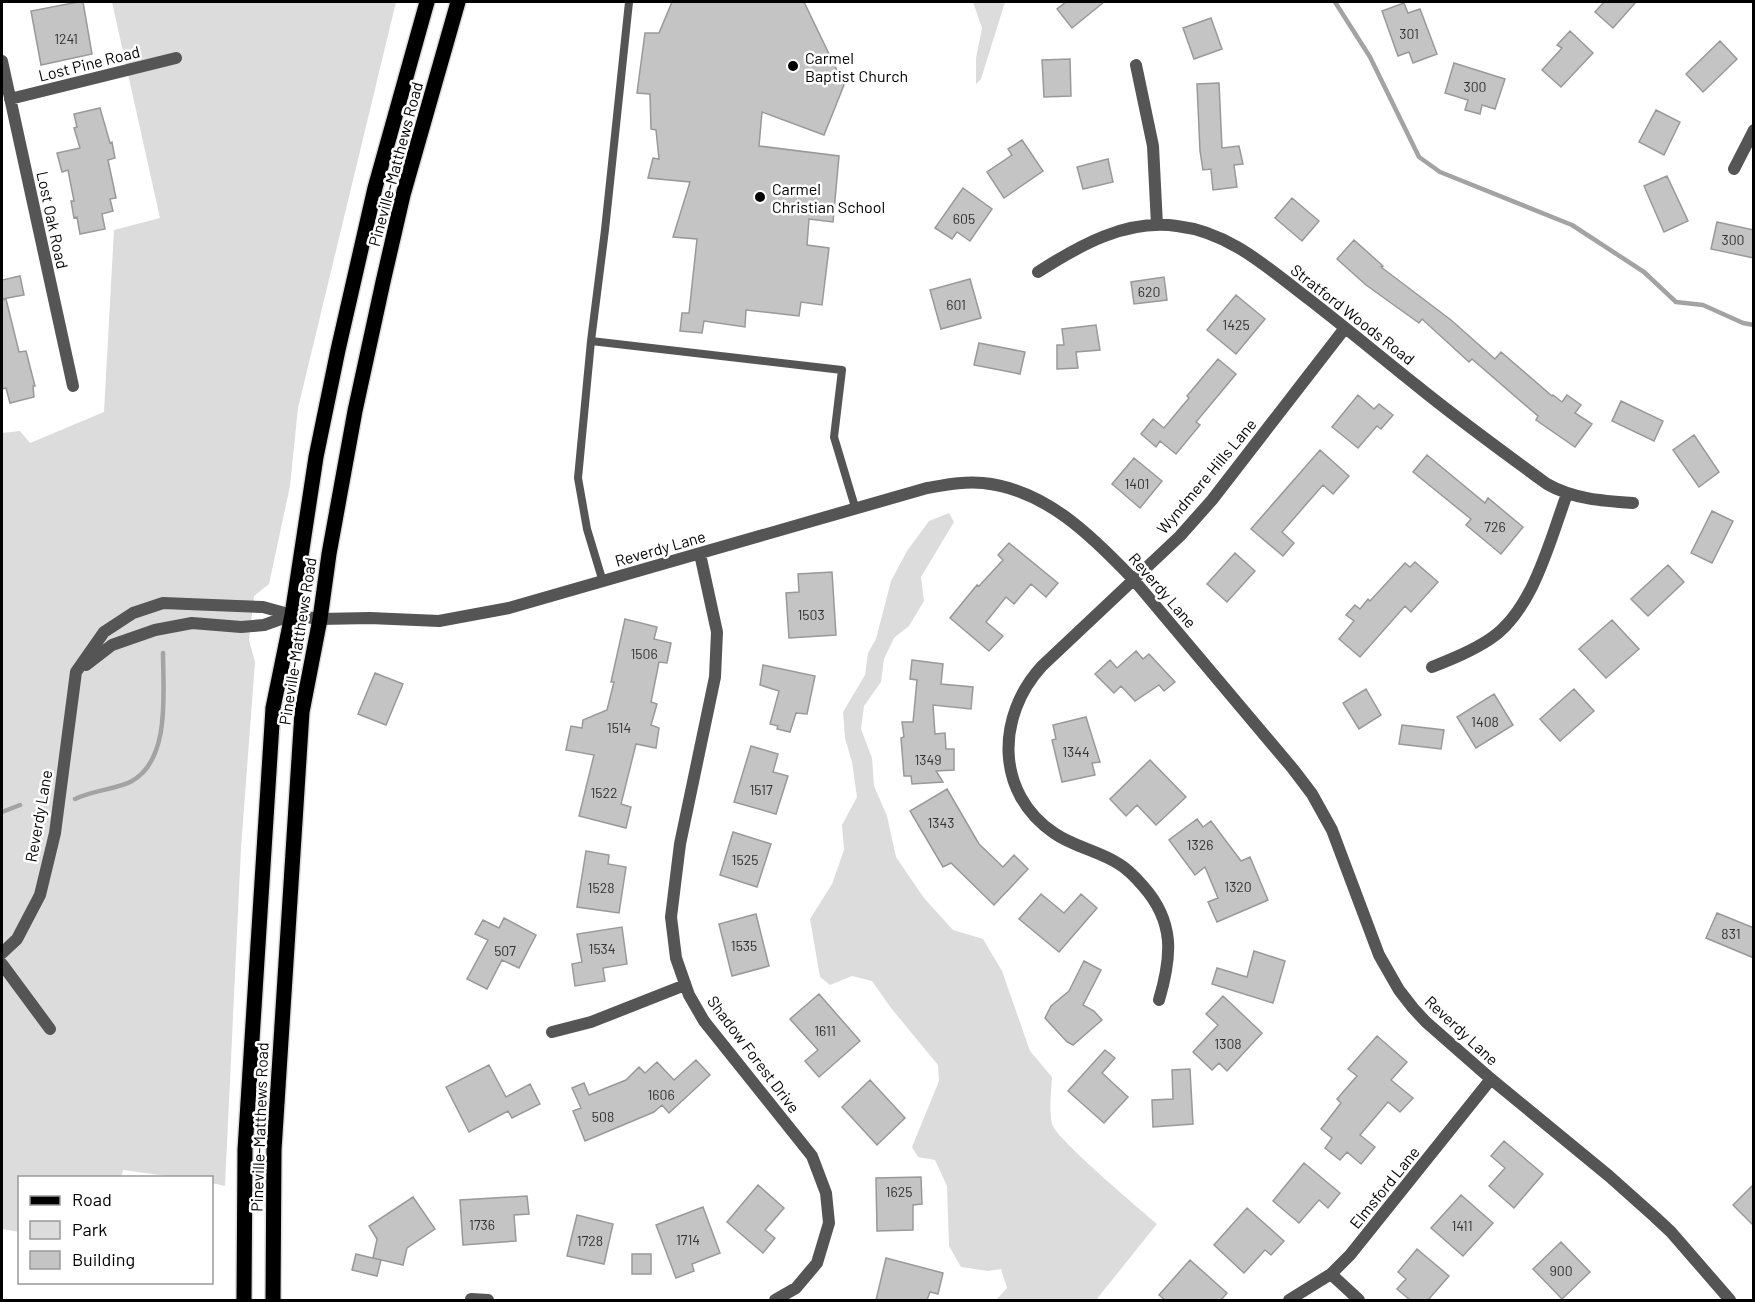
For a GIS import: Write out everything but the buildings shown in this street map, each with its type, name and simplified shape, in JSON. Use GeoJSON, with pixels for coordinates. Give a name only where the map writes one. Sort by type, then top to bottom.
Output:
{"type":"FeatureCollection","features":[{"type":"Feature","properties":{"kind":"main road","name":"Pineville-Matthews Road"},"geometry":{"type":"LineString","coordinates":[[244,1300],[245,1150],[273,708],[291,615],[316,457],[340,338],[375,188],[427,2]]}},
{"type":"Feature","properties":{"kind":"main road","name":"Pineville-Matthews Road"},"geometry":{"type":"LineString","coordinates":[[273,1300],[274,1150],[302,712],[355,411],[403,195],[458,2]]}},
{"type":"Feature","properties":{"kind":"street","name":"Lost Pine Road"},"geometry":{"type":"LineString","coordinates":[[10,99],[176,58]]}},
{"type":"Feature","properties":{"kind":"street","name":"Lost Oak Road"},"geometry":{"type":"LineString","coordinates":[[2,61],[73,386]]}},
{"type":"Feature","properties":{"kind":"street"},"geometry":{"type":"LineString","coordinates":[[1136,65],[1153,146],[1157,225]]}},
{"type":"Feature","properties":{"kind":"street"},"geometry":{"type":"LineString","coordinates":[[1734,169],[1754,130]]}},
{"type":"Feature","properties":{"kind":"street","name":"Stratford Woods Road"},"geometry":{"type":"LineString","coordinates":[[1038,272],[1100,237],[1130,228],[1157,225],[1193,228],[1210,234],[1239,248],[1546,484],[1567,494],[1596,500],[1633,502]]}},
{"type":"Feature","properties":{"kind":"street","name":"Wyndmere Hills Lane"},"geometry":{"type":"LineString","coordinates":[[1159,1000],[1168,960],[1167,934],[1163,914],[1145,889],[1119,864],[1070,842],[1042,823],[1026,805],[1015,783],[1008,747],[1008,734],[1015,706],[1031,677],[1180,536],[1212,500],[1345,328]]}},
{"type":"Feature","properties":{"kind":"street","name":"Reverdy Lane"},"geometry":{"type":"LineString","coordinates":[[2,954],[17,939],[40,895],[55,832],[76,672],[104,632],[133,613],[163,603],[263,608],[320,619],[370,618],[439,621],[509,608],[927,488],[958,483],[982,483],[1012,488],[1040,500],[1072,522],[1133,579],[1293,768],[1312,794],[1332,830],[1346,862],[1363,916],[1379,955],[1400,990],[1426,1022],[1655,1217],[1730,1300]]}},
{"type":"Feature","properties":{"kind":"street"},"geometry":{"type":"LineString","coordinates":[[1432,667],[1462,655],[1492,638],[1520,610],[1537,575],[1567,494]]}},
{"type":"Feature","properties":{"kind":"street","name":"Shadow Forest Drive"},"geometry":{"type":"LineString","coordinates":[[700,554],[717,632],[715,677],[680,844],[671,917],[676,958],[686,985],[704,1021],[812,1156],[826,1193],[829,1223],[817,1263],[796,1288],[775,1300]]}},
{"type":"Feature","properties":{"kind":"street","name":"Reverdy Lane"},"geometry":{"type":"LineString","coordinates":[[76,672],[112,645],[155,630],[192,623],[241,627],[264,625],[291,615]]}},
{"type":"Feature","properties":{"kind":"street"},"geometry":{"type":"LineString","coordinates":[[2,964],[50,1029]]}},
{"type":"Feature","properties":{"kind":"street"},"geometry":{"type":"LineString","coordinates":[[552,1032],[591,1023],[686,985]]}},
{"type":"Feature","properties":{"kind":"street","name":"Elmsford Lane"},"geometry":{"type":"LineString","coordinates":[[1289,1300],[1331,1274],[1350,1255],[1491,1079]]}},
{"type":"Feature","properties":{"kind":"street"},"geometry":{"type":"LineString","coordinates":[[1331,1274],[1359,1300]]}},
{"type":"Feature","properties":{"kind":"street"},"geometry":{"type":"LineString","coordinates":[[471,1299],[488,1300]]}},
{"type":"Feature","properties":{"kind":"lane"},"geometry":{"type":"LineString","coordinates":[[603,582],[587,529],[578,478],[628,2]]}},
{"type":"Feature","properties":{"kind":"lane"},"geometry":{"type":"LineString","coordinates":[[591,341],[842,370],[834,437],[855,507]]}},
{"type":"Feature","properties":{"kind":"green space"},"geometry":{"type":"Polygon","coordinates":[[[112,2],[396,2],[298,408],[290,486],[269,584],[254,596],[249,640],[255,662],[241,848],[225,1186],[213,1183],[213,1176],[167,1176],[123,1170],[121,1176],[18,1176],[18,1232],[2,1229],[2,433],[20,431],[30,443],[104,412],[114,230],[160,218],[112,2]]]}},
{"type":"Feature","properties":{"kind":"green space"},"geometry":{"type":"Polygon","coordinates":[[[973,2],[1005,2],[981,79],[976,84],[976,58],[982,28],[973,2]]]}},
{"type":"Feature","properties":{"kind":"green space"},"geometry":{"type":"Polygon","coordinates":[[[949,513],[954,522],[921,577],[924,601],[909,626],[894,638],[884,659],[881,682],[864,706],[861,729],[872,758],[874,786],[887,816],[896,857],[924,898],[953,930],[983,939],[1002,971],[1030,1051],[1052,1077],[1050,1106],[1052,1124],[1082,1158],[1157,1224],[1096,1300],[996,1300],[1007,1288],[1001,1269],[988,1271],[961,1267],[949,1246],[947,1186],[935,1160],[918,1157],[912,1147],[939,1081],[938,1065],[872,981],[852,976],[830,985],[820,977],[810,919],[832,884],[844,850],[842,825],[857,797],[852,762],[845,738],[843,712],[865,675],[868,653],[876,639],[891,581],[907,551],[929,521],[949,513]]]}},
{"type":"Feature","properties":{"kind":"waterway"},"geometry":{"type":"LineString","coordinates":[[1335,2],[1370,57],[1419,157],[1440,172],[1572,225],[1644,272],[1676,302],[1703,305],[1743,323],[1754,325]]}},
{"type":"Feature","properties":{"kind":"waterway"},"geometry":{"type":"LineString","coordinates":[[75,799],[120,786],[132,781],[145,771],[159,741],[162,723],[163,653]]}},
{"type":"Feature","properties":{"kind":"waterway"},"geometry":{"type":"LineString","coordinates":[[2,812],[20,805]]}},
{"type":"Feature","properties":{"kind":"place","name":"Carmel Baptist Church"},"geometry":{"type":"Point","coordinates":[793,66]}},
{"type":"Feature","properties":{"kind":"place","name":"Carmel Christian School"},"geometry":{"type":"Point","coordinates":[760,197]}}]}
